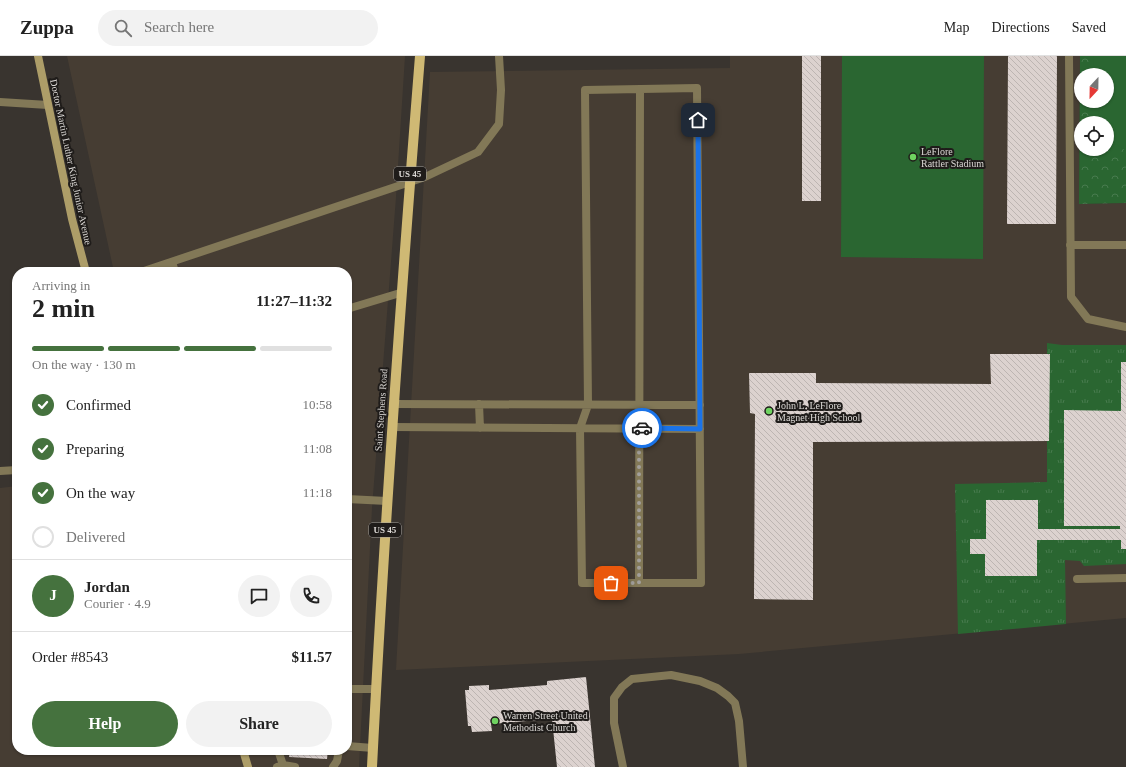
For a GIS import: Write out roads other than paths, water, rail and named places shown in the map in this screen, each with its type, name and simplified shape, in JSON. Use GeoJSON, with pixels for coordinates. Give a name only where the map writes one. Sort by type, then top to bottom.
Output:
{"type":"FeatureCollection","features":[{"type":"Feature","properties":{"kind":"main road","name":"Doctor Martin Luther King Junior Avenue"},"geometry":{"type":"LineString","coordinates":[[38,56],[72,219],[85,267]]}},
{"type":"Feature","properties":{"kind":"main road","name":"Saint Stephens Road"},"geometry":{"type":"LineString","coordinates":[[372,767],[400,293],[420,56]]}},
{"type":"Feature","properties":{"kind":"main road"},"geometry":{"type":"LineString","coordinates":[[244,755],[248,767]]}},
{"type":"Feature","properties":{"kind":"street"},"geometry":{"type":"LineString","coordinates":[[156,267],[425,178],[478,152],[499,124],[501,90],[499,56]]}},
{"type":"Feature","properties":{"kind":"street"},"geometry":{"type":"LineString","coordinates":[[1069,56],[1071,297],[1088,319],[1126,327]]}},
{"type":"Feature","properties":{"kind":"street"},"geometry":{"type":"LineString","coordinates":[[697,88],[701,583],[582,584],[580,428],[588,405],[585,90],[697,88]]}},
{"type":"Feature","properties":{"kind":"street"},"geometry":{"type":"LineString","coordinates":[[639,583],[640,89]]}},
{"type":"Feature","properties":{"kind":"street"},"geometry":{"type":"LineString","coordinates":[[0,102],[48,105]]}},
{"type":"Feature","properties":{"kind":"street"},"geometry":{"type":"LineString","coordinates":[[1070,245],[1126,245]]}},
{"type":"Feature","properties":{"kind":"street"},"geometry":{"type":"LineString","coordinates":[[172,262],[174,267]]}},
{"type":"Feature","properties":{"kind":"street"},"geometry":{"type":"LineString","coordinates":[[352,307],[400,293]]}},
{"type":"Feature","properties":{"kind":"street"},"geometry":{"type":"LineString","coordinates":[[393,404],[700,405]]}},
{"type":"Feature","properties":{"kind":"street"},"geometry":{"type":"LineString","coordinates":[[479,404],[480,428]]}},
{"type":"Feature","properties":{"kind":"street"},"geometry":{"type":"LineString","coordinates":[[392,427],[700,429]]}},
{"type":"Feature","properties":{"kind":"street"},"geometry":{"type":"LineString","coordinates":[[0,471],[12,470]]}},
{"type":"Feature","properties":{"kind":"street"},"geometry":{"type":"LineString","coordinates":[[352,499],[387,500]]}},
{"type":"Feature","properties":{"kind":"street"},"geometry":{"type":"LineString","coordinates":[[1077,579],[1126,578]]}},
{"type":"Feature","properties":{"kind":"street"},"geometry":{"type":"LineString","coordinates":[[623,767],[614,723],[614,698],[622,687],[632,679],[671,675],[700,681],[717,688],[728,696],[735,704],[739,721],[743,767]]}},
{"type":"Feature","properties":{"kind":"street"},"geometry":{"type":"LineString","coordinates":[[352,688],[376,689]]}},
{"type":"Feature","properties":{"kind":"street"},"geometry":{"type":"LineString","coordinates":[[352,746],[373,748]]}},
{"type":"Feature","properties":{"kind":"street"},"geometry":{"type":"LineString","coordinates":[[279,755],[280,766],[295,767]]}},
{"type":"Feature","properties":{"kind":"street"},"geometry":{"type":"LineString","coordinates":[[333,767],[337,761],[338,755]]}},
{"type":"Feature","properties":{"kind":"place","name":"LeFlore Rattler Stadium"},"geometry":{"type":"Point","coordinates":[913,157]}},
{"type":"Feature","properties":{"kind":"place","name":"John L. LeFlore Magnet High School"},"geometry":{"type":"Point","coordinates":[769,411]}},
{"type":"Feature","properties":{"kind":"place","name":"Warren Street United Methodist Church"},"geometry":{"type":"Point","coordinates":[495,721]}}]}
